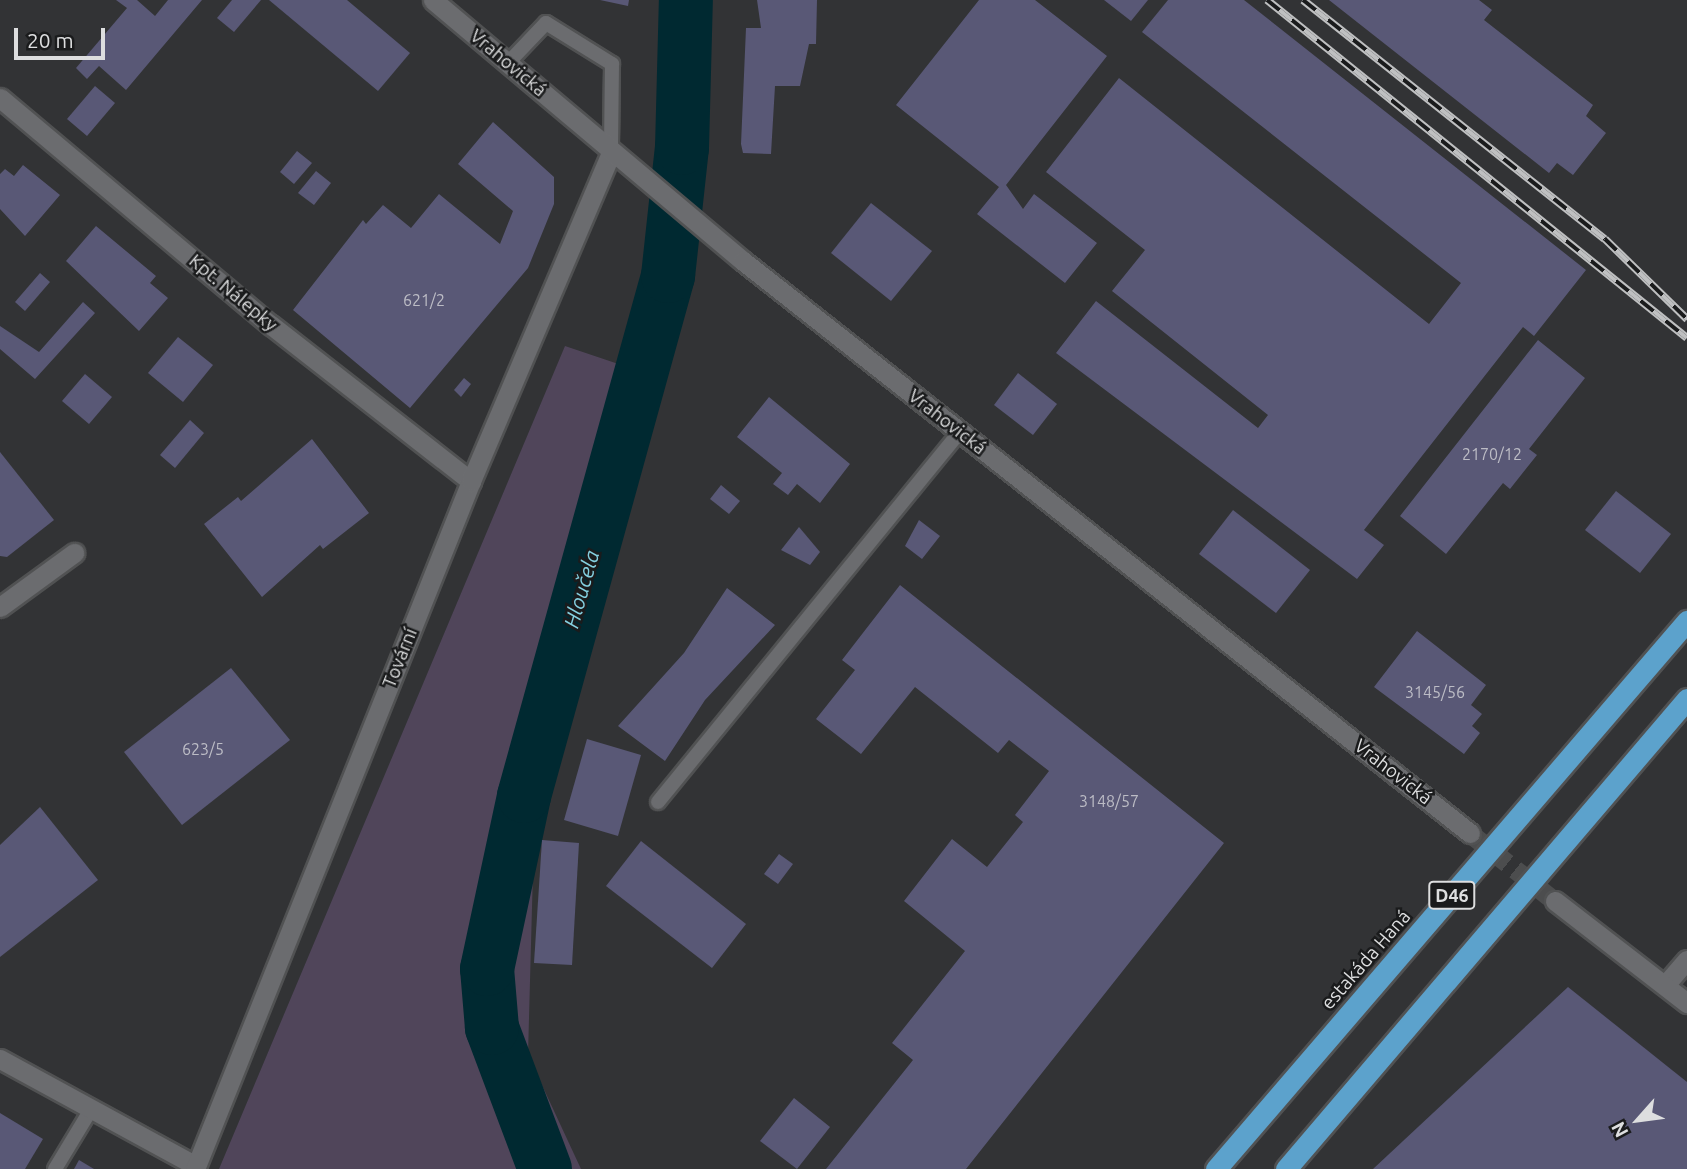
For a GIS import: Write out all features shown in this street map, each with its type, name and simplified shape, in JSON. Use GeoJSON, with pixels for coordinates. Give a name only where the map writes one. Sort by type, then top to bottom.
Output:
{"type":"FeatureCollection","features":[{"type":"Feature","properties":{"kind":"highway","name":"estakáda Haná"},"geometry":{"type":"LineString","coordinates":[[1216,1169],[1687,621]]}},
{"type":"Feature","properties":{"kind":"highway","name":"D46"},"geometry":{"type":"LineString","coordinates":[[1286,1169],[1687,699]]}},
{"type":"Feature","properties":{"kind":"street","name":"Vrahovická"},"geometry":{"type":"LineString","coordinates":[[433,0],[724,245],[1470,833]]}},
{"type":"Feature","properties":{"kind":"street","name":"Kpt. Nálepky"},"geometry":{"type":"LineString","coordinates":[[0,98],[271,325],[471,481]]}},
{"type":"Feature","properties":{"kind":"street","name":"Tovární"},"geometry":{"type":"LineString","coordinates":[[0,1059],[195,1168],[471,481],[611,152]]}},
{"type":"Feature","properties":{"kind":"street"},"geometry":{"type":"LineString","coordinates":[[0,607],[74,553]]}},
{"type":"Feature","properties":{"kind":"street"},"geometry":{"type":"LineString","coordinates":[[1555,901],[1687,1003]]}},
{"type":"Feature","properties":{"kind":"street"},"geometry":{"type":"LineString","coordinates":[[1665,985],[1687,960]]}},
{"type":"Feature","properties":{"kind":"lane"},"geometry":{"type":"LineString","coordinates":[[508,63],[546,23],[612,64],[611,152]]}},
{"type":"Feature","properties":{"kind":"lane"},"geometry":{"type":"LineString","coordinates":[[658,802],[960,432]]}},
{"type":"Feature","properties":{"kind":"lane"},"geometry":{"type":"LineString","coordinates":[[55,1169],[90,1111]]}},
{"type":"Feature","properties":{"kind":"shaded area"},"geometry":{"type":"Polygon","coordinates":[[[565,346],[657,377],[534,834],[528,1055],[581,1169],[219,1169],[565,346]]]}},
{"type":"Feature","properties":{"kind":"building"},"geometry":{"type":"Polygon","coordinates":[[[116,0],[137,0],[155,16],[168,0],[202,0],[126,90],[99,66],[87,79],[76,68],[127,8],[116,0]]]}},
{"type":"Feature","properties":{"kind":"building"},"geometry":{"type":"Polygon","coordinates":[[[232,0],[261,0],[234,32],[217,18],[232,0]]]}},
{"type":"Feature","properties":{"kind":"building"},"geometry":{"type":"Polygon","coordinates":[[[269,0],[347,0],[410,53],[378,91],[269,0]]]}},
{"type":"Feature","properties":{"kind":"building"},"geometry":{"type":"Polygon","coordinates":[[[600,0],[629,0],[628,6],[600,0]]]}},
{"type":"Feature","properties":{"kind":"building"},"geometry":{"type":"Polygon","coordinates":[[[757,0],[817,0],[816,44],[809,44],[800,86],[775,86],[771,154],[743,153],[741,144],[746,28],[761,28],[757,0]]]}},
{"type":"Feature","properties":{"kind":"building"},"geometry":{"type":"Polygon","coordinates":[[[979,0],[1035,0],[1107,56],[1006,185],[1023,209],[1034,194],[1097,243],[1065,283],[977,214],[999,187],[896,105],[979,0]]]}},
{"type":"Feature","properties":{"kind":"building"},"geometry":{"type":"Polygon","coordinates":[[[1104,0],[1148,0],[1131,21],[1104,0]]]}},
{"type":"Feature","properties":{"kind":"building"},"geometry":{"type":"Polygon","coordinates":[[[1168,0],[1244,0],[1586,270],[1534,336],[1523,327],[1364,530],[1384,545],[1357,579],[1056,353],[1096,301],[1258,428],[1268,415],[1112,291],[1145,250],[1046,172],[1119,78],[1429,324],[1461,283],[1142,32],[1168,0]]]}},
{"type":"Feature","properties":{"kind":"building"},"geometry":{"type":"Polygon","coordinates":[[[1329,0],[1479,0],[1492,10],[1484,20],[1593,105],[1586,116],[1606,133],[1573,175],[1557,163],[1549,173],[1329,0]]]}},
{"type":"Feature","properties":{"kind":"building"},"geometry":{"type":"Polygon","coordinates":[[[95,86],[115,103],[87,136],[67,119],[95,86]]]}},
{"type":"Feature","properties":{"kind":"building"},"geometry":{"type":"Polygon","coordinates":[[[493,122],[554,177],[554,204],[528,268],[410,408],[293,310],[363,220],[366,224],[383,205],[411,228],[439,194],[500,244],[513,211],[458,164],[493,122]]]}},
{"type":"Feature","properties":{"kind":"building"},"geometry":{"type":"Polygon","coordinates":[[[297,151],[312,163],[294,184],[280,172],[297,151]]]}},
{"type":"Feature","properties":{"kind":"building"},"geometry":{"type":"Polygon","coordinates":[[[23,165],[60,195],[25,236],[0,209],[0,174],[5,169],[14,176],[23,165]]]}},
{"type":"Feature","properties":{"kind":"building"},"geometry":{"type":"Polygon","coordinates":[[[316,171],[331,183],[314,205],[298,193],[316,171]]]}},
{"type":"Feature","properties":{"kind":"building"},"geometry":{"type":"Polygon","coordinates":[[[871,203],[932,251],[891,301],[831,253],[871,203]]]}},
{"type":"Feature","properties":{"kind":"building"},"geometry":{"type":"Polygon","coordinates":[[[96,226],[156,276],[150,283],[168,298],[139,331],[66,261],[96,226]]]}},
{"type":"Feature","properties":{"kind":"building"},"geometry":{"type":"Polygon","coordinates":[[[40,273],[50,282],[25,311],[15,302],[40,273]]]}},
{"type":"Feature","properties":{"kind":"building"},"geometry":{"type":"Polygon","coordinates":[[[83,302],[95,313],[35,379],[0,349],[0,326],[39,352],[83,302]]]}},
{"type":"Feature","properties":{"kind":"building"},"geometry":{"type":"Polygon","coordinates":[[[178,337],[213,365],[183,402],[148,373],[178,337]]]}},
{"type":"Feature","properties":{"kind":"building"},"geometry":{"type":"Polygon","coordinates":[[[1538,340],[1585,378],[1529,449],[1537,455],[1510,489],[1503,483],[1446,554],[1400,516],[1538,340]]]}},
{"type":"Feature","properties":{"kind":"building"},"geometry":{"type":"Polygon","coordinates":[[[1018,373],[1057,404],[1033,435],[994,405],[1018,373]]]}},
{"type":"Feature","properties":{"kind":"building"},"geometry":{"type":"Polygon","coordinates":[[[85,374],[112,397],[89,424],[62,401],[85,374]]]}},
{"type":"Feature","properties":{"kind":"building"},"geometry":{"type":"Polygon","coordinates":[[[464,378],[471,384],[461,397],[454,390],[464,378]]]}},
{"type":"Feature","properties":{"kind":"building"},"geometry":{"type":"Polygon","coordinates":[[[769,397],[850,464],[820,503],[797,484],[788,495],[773,484],[782,473],[737,437],[769,397]]]}},
{"type":"Feature","properties":{"kind":"building"},"geometry":{"type":"Polygon","coordinates":[[[190,420],[204,433],[175,468],[160,455],[190,420]]]}},
{"type":"Feature","properties":{"kind":"building"},"geometry":{"type":"Polygon","coordinates":[[[312,439],[369,513],[323,549],[320,545],[262,597],[204,524],[238,497],[241,501],[312,439]]]}},
{"type":"Feature","properties":{"kind":"building"},"geometry":{"type":"Polygon","coordinates":[[[0,452],[54,520],[7,557],[0,556],[0,452]]]}},
{"type":"Feature","properties":{"kind":"building"},"geometry":{"type":"Polygon","coordinates":[[[721,485],[740,501],[729,514],[710,499],[721,485]]]}},
{"type":"Feature","properties":{"kind":"building"},"geometry":{"type":"Polygon","coordinates":[[[1616,491],[1671,534],[1640,573],[1585,530],[1616,491]]]}},
{"type":"Feature","properties":{"kind":"building"},"geometry":{"type":"Polygon","coordinates":[[[1233,510],[1310,570],[1276,613],[1199,554],[1233,510]]]}},
{"type":"Feature","properties":{"kind":"building"},"geometry":{"type":"Polygon","coordinates":[[[919,520],[940,536],[922,559],[905,546],[919,520]]]}},
{"type":"Feature","properties":{"kind":"building"},"geometry":{"type":"Polygon","coordinates":[[[799,527],[820,552],[810,565],[781,550],[799,527]]]}},
{"type":"Feature","properties":{"kind":"building"},"geometry":{"type":"Polygon","coordinates":[[[900,585],[1224,843],[966,1169],[826,1169],[913,1060],[892,1043],[965,951],[904,901],[952,839],[987,867],[1023,822],[1015,815],[1049,771],[1009,740],[998,753],[915,687],[861,754],[816,719],[855,670],[842,660],[900,585]]]}},
{"type":"Feature","properties":{"kind":"building"},"geometry":{"type":"Polygon","coordinates":[[[727,588],[775,625],[705,700],[665,761],[618,726],[684,653],[727,588]]]}},
{"type":"Feature","properties":{"kind":"building"},"geometry":{"type":"Polygon","coordinates":[[[1417,631],[1486,685],[1471,705],[1482,714],[1472,726],[1480,733],[1464,754],[1374,687],[1417,631]]]}},
{"type":"Feature","properties":{"kind":"building"},"geometry":{"type":"Polygon","coordinates":[[[231,668],[290,740],[182,825],[124,752],[231,668]]]}},
{"type":"Feature","properties":{"kind":"building"},"geometry":{"type":"Polygon","coordinates":[[[587,739],[641,755],[618,836],[564,820],[587,739]]]}},
{"type":"Feature","properties":{"kind":"building"},"geometry":{"type":"Polygon","coordinates":[[[40,807],[98,880],[0,957],[0,845],[40,807]]]}},
{"type":"Feature","properties":{"kind":"building"},"geometry":{"type":"Polygon","coordinates":[[[542,840],[579,843],[572,965],[534,963],[542,840]]]}},
{"type":"Feature","properties":{"kind":"building"},"geometry":{"type":"Polygon","coordinates":[[[641,841],[746,924],[712,968],[606,886],[641,841]]]}},
{"type":"Feature","properties":{"kind":"building"},"geometry":{"type":"Polygon","coordinates":[[[779,854],[793,864],[778,884],[764,874],[779,854]]]}},
{"type":"Feature","properties":{"kind":"building"},"geometry":{"type":"Polygon","coordinates":[[[1568,987],[1687,1082],[1687,1169],[1373,1169],[1568,987]]]}},
{"type":"Feature","properties":{"kind":"building"},"geometry":{"type":"Polygon","coordinates":[[[794,1098],[830,1127],[797,1169],[760,1141],[794,1098]]]}},
{"type":"Feature","properties":{"kind":"building"},"geometry":{"type":"Polygon","coordinates":[[[0,1113],[43,1139],[25,1169],[0,1169],[0,1113]]]}},
{"type":"Feature","properties":{"kind":"building"},"geometry":{"type":"Polygon","coordinates":[[[79,1160],[94,1169],[74,1169],[79,1160]]]}},
{"type":"Feature","properties":{"kind":"waterway","name":"Hloučela"},"geometry":{"type":"LineString","coordinates":[[545,1169],[492,1028],[487,969],[524,796],[668,276],[682,148],[686,0]]}},
{"type":"Feature","properties":{"kind":"tunnel"},"geometry":{"type":"LineString","coordinates":[[1470,833],[1555,901]]}},
{"type":"Feature","properties":{"kind":"railway"},"geometry":{"type":"LineString","coordinates":[[1267,0],[1687,338]]}},
{"type":"Feature","properties":{"kind":"railway"},"geometry":{"type":"LineString","coordinates":[[1303,0],[1605,239],[1687,319]]}}]}
